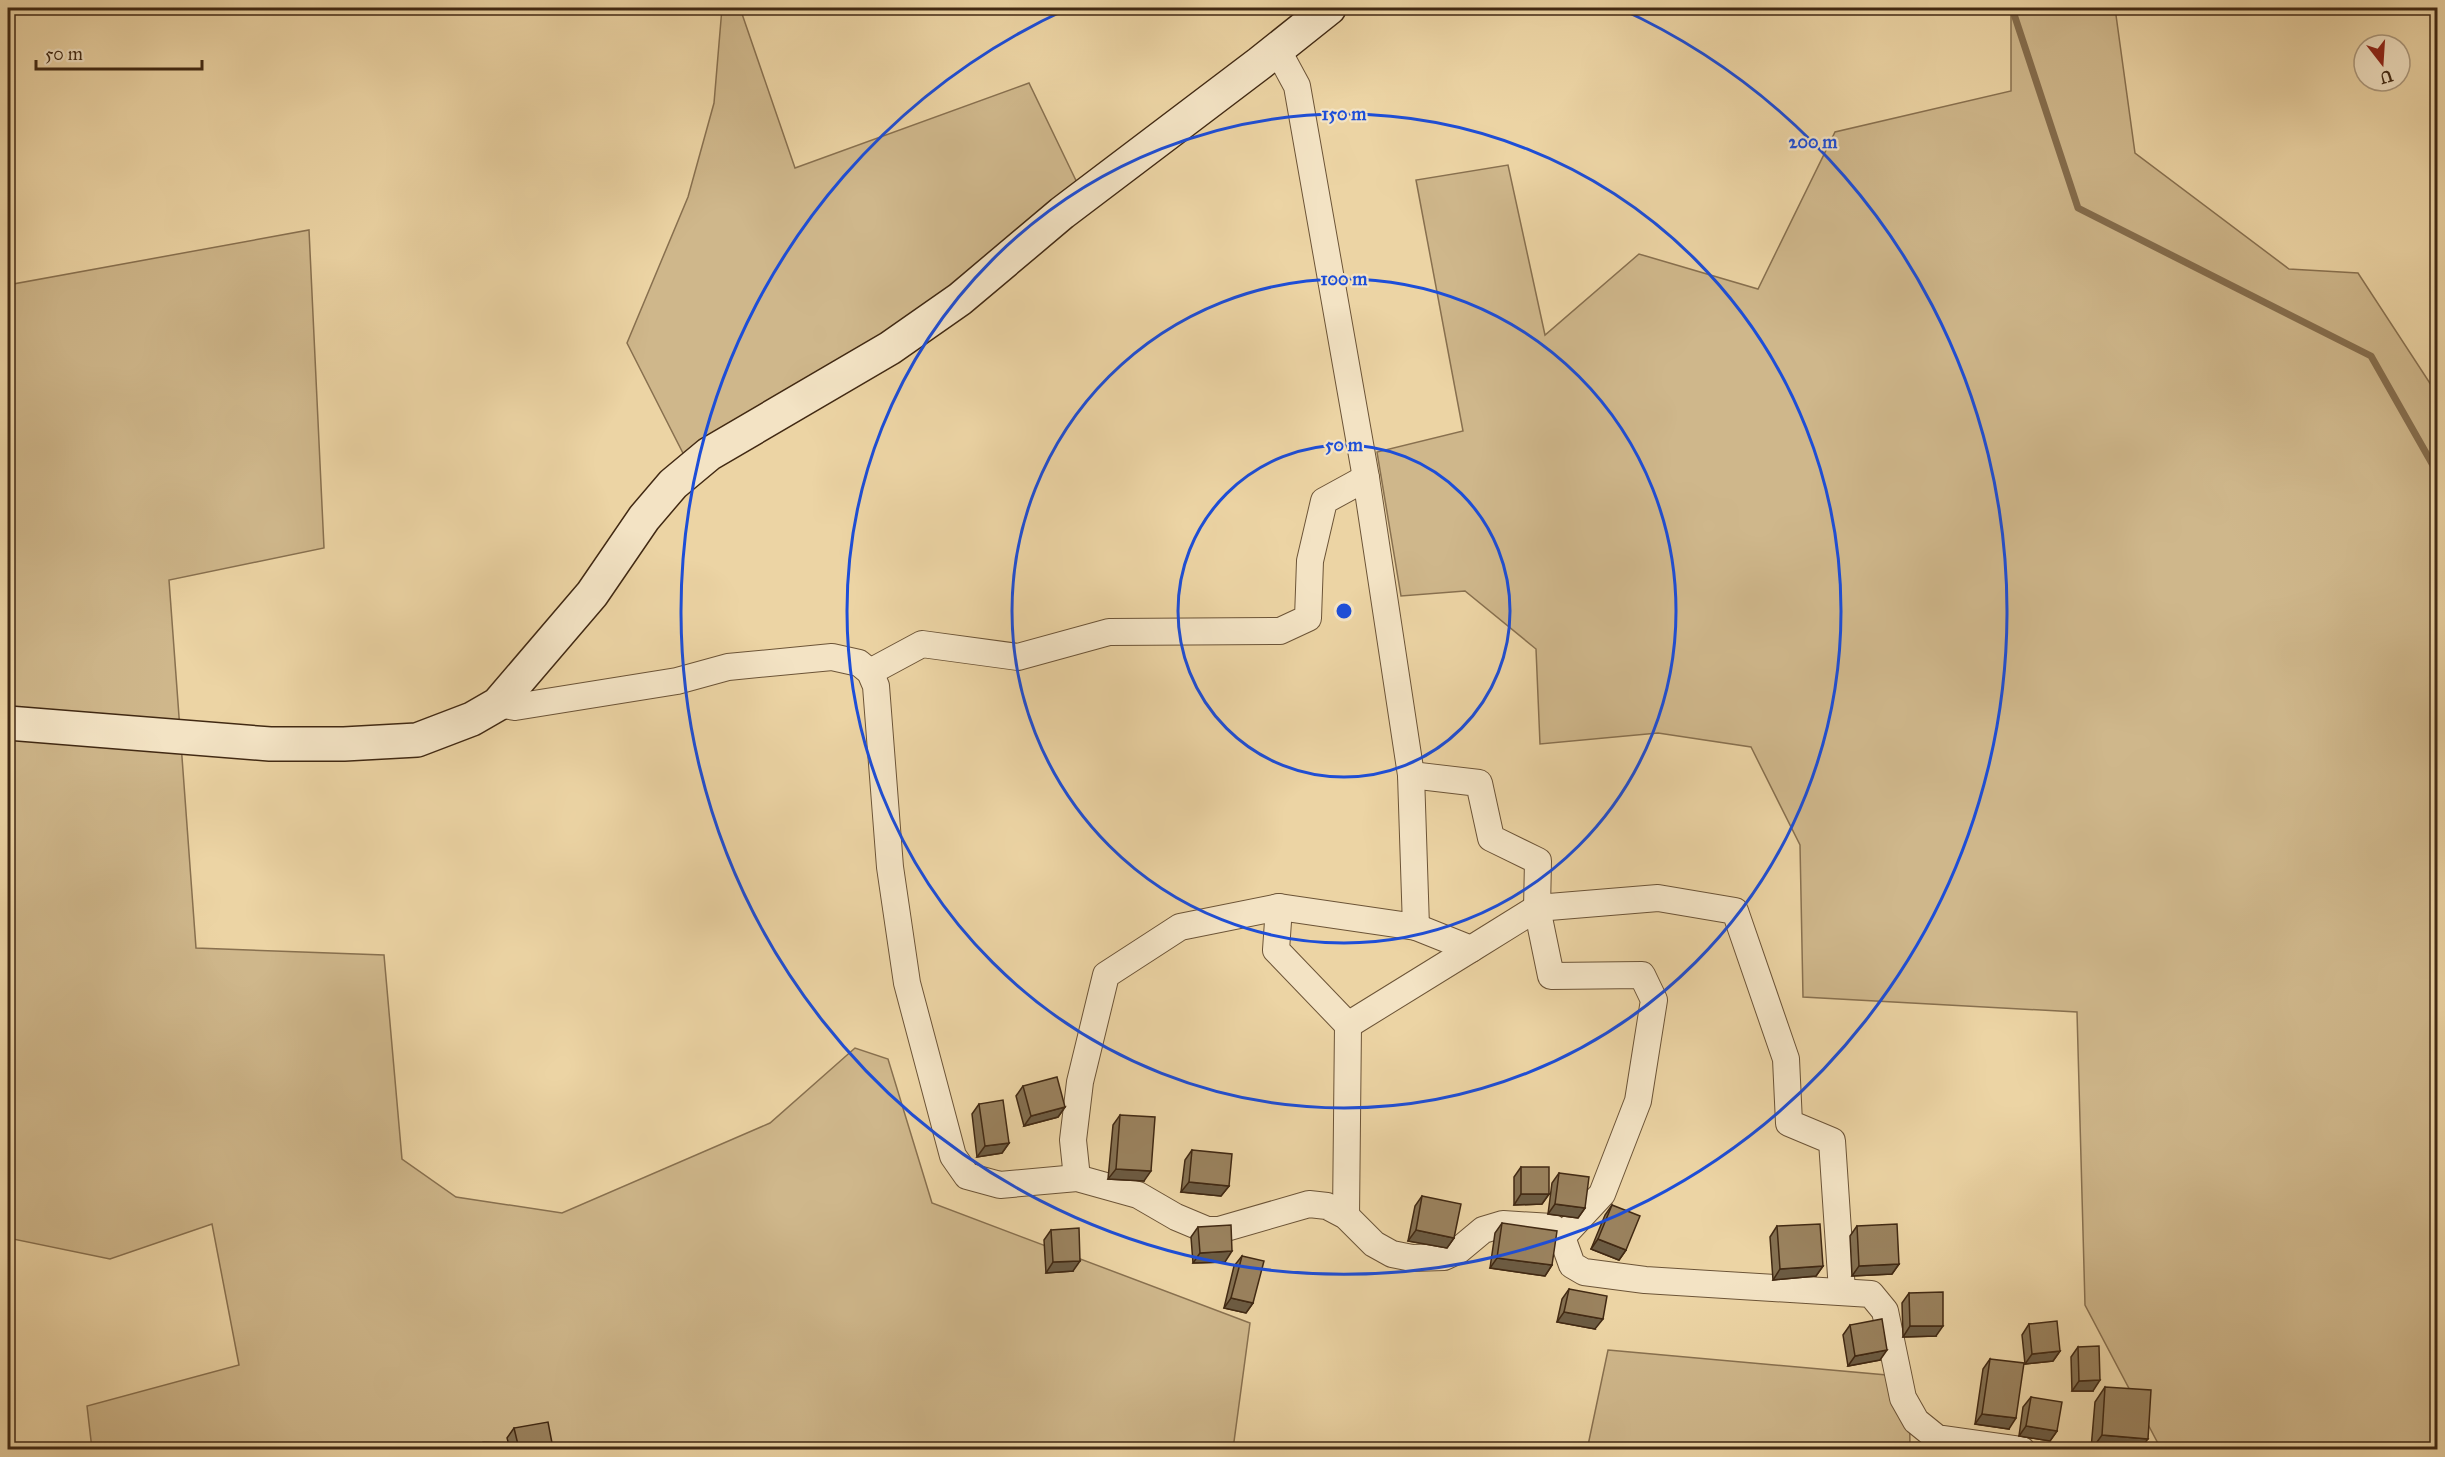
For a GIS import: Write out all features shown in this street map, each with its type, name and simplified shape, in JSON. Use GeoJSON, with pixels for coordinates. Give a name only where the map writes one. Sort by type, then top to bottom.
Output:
{"type":"FeatureCollection","features":[{"type":"Feature","properties":{"kind":"street"},"geometry":{"type":"LineString","coordinates":[[8,723],[270,744],[344,744],[417,740],[472,719],[498,704],[592,594],[644,518],[673,484],[709,454],[890,348],[960,299],[1062,213],[1329,8]]}},
{"type":"Feature","properties":{"kind":"street"},"geometry":{"type":"LineString","coordinates":[[1277,49],[1297,86],[1366,478],[1411,775],[1416,927]]}},
{"type":"Feature","properties":{"kind":"street"},"geometry":{"type":"LineString","coordinates":[[870,672],[922,645],[1018,657],[1109,632],[1280,631],[1308,618],[1310,561],[1324,501],[1366,478]]}},
{"type":"Feature","properties":{"kind":"street"},"geometry":{"type":"LineString","coordinates":[[498,704],[515,707],[677,681],[728,667],[832,657],[859,663],[870,672],[876,686],[890,867],[907,983],[952,1156],[967,1176],[1000,1185],[1077,1178],[1138,1195],[1176,1217],[1207,1230],[1220,1230],[1310,1204],[1327,1206],[1346,1216],[1374,1244],[1392,1254],[1412,1258],[1444,1257],[1459,1250],[1483,1230],[1503,1224],[1552,1227],[1562,1237],[1572,1265],[1584,1272],[1645,1280],[1871,1294],[1885,1311],[1903,1398],[1917,1421],[1937,1438],[2022,1449]]}},
{"type":"Feature","properties":{"kind":"street"},"geometry":{"type":"LineString","coordinates":[[1411,775],[1479,783],[1491,838],[1538,861],[1537,908],[1551,975],[1642,975],[1654,1000],[1638,1101],[1602,1194],[1562,1237]]}},
{"type":"Feature","properties":{"kind":"street"},"geometry":{"type":"LineString","coordinates":[[1348,1025],[1537,908],[1658,898],[1736,911],[1786,1059],[1789,1123],[1832,1141],[1842,1291]]}},
{"type":"Feature","properties":{"kind":"street"},"geometry":{"type":"LineString","coordinates":[[1077,1178],[1073,1140],[1080,1082],[1106,975],[1180,927],[1279,907],[1416,927],[1471,949]]}},
{"type":"Feature","properties":{"kind":"street"},"geometry":{"type":"LineString","coordinates":[[1279,907],[1276,950],[1348,1025],[1346,1216]]}},
{"type":"Feature","properties":{"kind":"shaded area"},"geometry":{"type":"Polygon","coordinates":[[[722,8],[740,8],[795,168],[1029,83],[1082,193],[898,348],[689,465],[627,343],[688,197],[714,103],[722,8]]]}},
{"type":"Feature","properties":{"kind":"shaded area"},"geometry":{"type":"Polygon","coordinates":[[[2011,8],[2115,8],[2135,153],[2289,269],[2358,273],[2437,394],[2437,1449],[2161,1449],[2085,1305],[2077,1012],[1803,997],[1800,845],[1751,747],[1658,733],[1540,744],[1536,649],[1465,591],[1401,596],[1377,452],[1463,431],[1416,180],[1508,165],[1545,335],[1639,254],[1758,289],[1835,132],[2011,91],[2011,8]]]}},
{"type":"Feature","properties":{"kind":"shaded area"},"geometry":{"type":"Polygon","coordinates":[[[309,230],[324,548],[169,580],[196,948],[384,955],[402,1159],[456,1197],[562,1213],[770,1123],[855,1048],[888,1059],[932,1203],[1250,1323],[1233,1449],[562,1450],[561,1444],[483,1442],[477,1450],[92,1449],[87,1406],[239,1365],[212,1224],[110,1259],[8,1238],[8,285],[309,230]]]}},
{"type":"Feature","properties":{"kind":"shaded area"},"geometry":{"type":"Polygon","coordinates":[[[1608,1350],[1909,1377],[1910,1449],[1587,1450],[1608,1350]]]}},
{"type":"Feature","properties":{"kind":"building"},"geometry":{"type":"Polygon","coordinates":[[[1057,1077],[1065,1107],[1031,1116],[1023,1086],[1057,1077]]]}},
{"type":"Feature","properties":{"kind":"building"},"geometry":{"type":"Polygon","coordinates":[[[1003,1100],[1009,1143],[985,1146],[979,1104],[1003,1100]]]}},
{"type":"Feature","properties":{"kind":"building"},"geometry":{"type":"Polygon","coordinates":[[[1120,1115],[1155,1117],[1151,1171],[1116,1169],[1120,1115]]]}},
{"type":"Feature","properties":{"kind":"building"},"geometry":{"type":"Polygon","coordinates":[[[1192,1150],[1232,1154],[1229,1186],[1189,1182],[1192,1150]]]}},
{"type":"Feature","properties":{"kind":"building"},"geometry":{"type":"Polygon","coordinates":[[[1521,1167],[1549,1167],[1549,1194],[1521,1194],[1521,1167]]]}},
{"type":"Feature","properties":{"kind":"building"},"geometry":{"type":"Polygon","coordinates":[[[1559,1173],[1589,1177],[1585,1208],[1555,1204],[1559,1173]]]}},
{"type":"Feature","properties":{"kind":"building"},"geometry":{"type":"Polygon","coordinates":[[[1422,1196],[1461,1204],[1454,1238],[1416,1230],[1422,1196]]]}},
{"type":"Feature","properties":{"kind":"building"},"geometry":{"type":"Polygon","coordinates":[[[1612,1205],[1640,1216],[1626,1250],[1598,1239],[1612,1205]]]}},
{"type":"Feature","properties":{"kind":"building"},"geometry":{"type":"Polygon","coordinates":[[[1502,1223],[1557,1231],[1552,1265],[1497,1258],[1502,1223]]]}},
{"type":"Feature","properties":{"kind":"building"},"geometry":{"type":"Polygon","coordinates":[[[1820,1224],[1823,1266],[1780,1269],[1777,1226],[1820,1224]]]}},
{"type":"Feature","properties":{"kind":"building"},"geometry":{"type":"Polygon","coordinates":[[[1897,1224],[1899,1264],[1859,1266],[1857,1226],[1897,1224]]]}},
{"type":"Feature","properties":{"kind":"building"},"geometry":{"type":"Polygon","coordinates":[[[1231,1225],[1232,1251],[1200,1253],[1198,1227],[1231,1225]]]}},
{"type":"Feature","properties":{"kind":"building"},"geometry":{"type":"Polygon","coordinates":[[[1079,1228],[1080,1261],[1053,1262],[1051,1230],[1079,1228]]]}},
{"type":"Feature","properties":{"kind":"building"},"geometry":{"type":"Polygon","coordinates":[[[1242,1256],[1264,1261],[1253,1303],[1231,1298],[1242,1256]]]}},
{"type":"Feature","properties":{"kind":"building"},"geometry":{"type":"Polygon","coordinates":[[[1569,1289],[1607,1296],[1603,1319],[1564,1312],[1569,1289]]]}},
{"type":"Feature","properties":{"kind":"building"},"geometry":{"type":"Polygon","coordinates":[[[1943,1292],[1943,1326],[1910,1326],[1909,1293],[1943,1292]]]}},
{"type":"Feature","properties":{"kind":"building"},"geometry":{"type":"Polygon","coordinates":[[[1882,1319],[1887,1350],[1855,1356],[1850,1325],[1882,1319]]]}},
{"type":"Feature","properties":{"kind":"building"},"geometry":{"type":"Polygon","coordinates":[[[2057,1321],[2060,1351],[2032,1354],[2029,1324],[2057,1321]]]}},
{"type":"Feature","properties":{"kind":"building"},"geometry":{"type":"Polygon","coordinates":[[[2099,1346],[2100,1380],[2079,1381],[2078,1347],[2099,1346]]]}},
{"type":"Feature","properties":{"kind":"building"},"geometry":{"type":"Polygon","coordinates":[[[1990,1359],[2024,1363],[2016,1418],[1982,1414],[1990,1359]]]}},
{"type":"Feature","properties":{"kind":"building"},"geometry":{"type":"Polygon","coordinates":[[[2105,1387],[2151,1390],[2148,1439],[2102,1435],[2105,1387]]]}},
{"type":"Feature","properties":{"kind":"building"},"geometry":{"type":"Polygon","coordinates":[[[2031,1397],[2062,1402],[2057,1431],[2026,1426],[2031,1397]]]}},
{"type":"Feature","properties":{"kind":"building"},"geometry":{"type":"Polygon","coordinates":[[[548,1422],[552,1443],[519,1449],[514,1428],[548,1422]]]}},
{"type":"Feature","properties":{"kind":"waterway"},"geometry":{"type":"LineString","coordinates":[[2012,8],[2078,208],[2371,356],[2438,474]]}}]}
